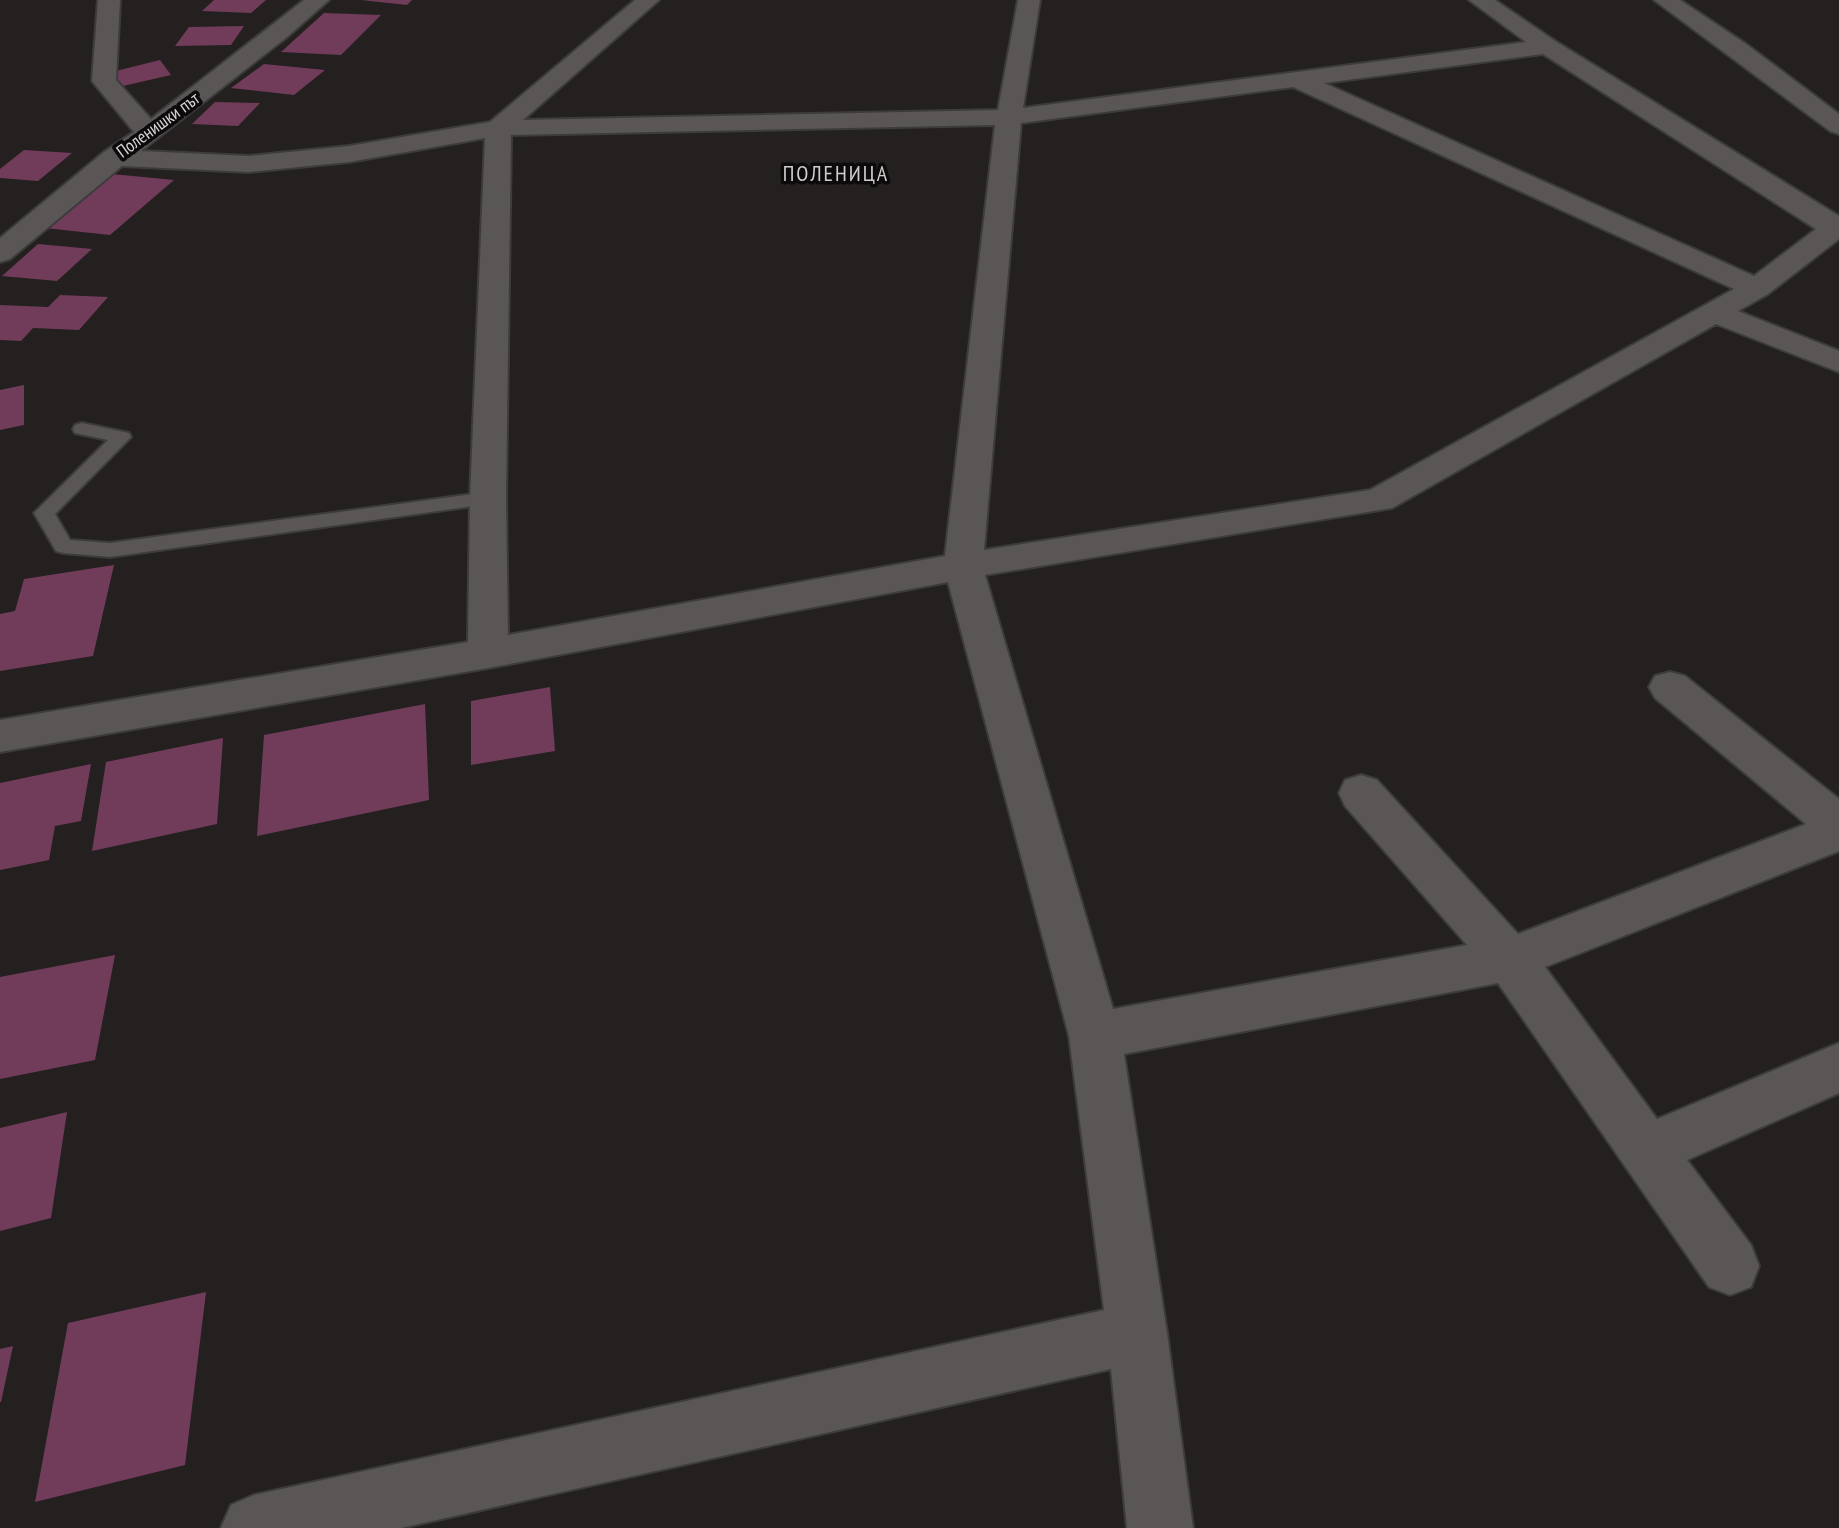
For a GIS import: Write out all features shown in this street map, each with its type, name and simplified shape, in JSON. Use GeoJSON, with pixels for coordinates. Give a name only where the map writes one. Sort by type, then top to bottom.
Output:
{"type":"FeatureCollection","features":[{"type":"Feature","properties":{"kind":"street"},"geometry":{"type":"LineString","coordinates":[[109,0],[104,81],[150,134]]}},
{"type":"Feature","properties":{"kind":"street","name":"Поленишки път"},"geometry":{"type":"LineString","coordinates":[[0,253],[113,158],[150,134],[318,0]]}},
{"type":"Feature","properties":{"kind":"street"},"geometry":{"type":"LineString","coordinates":[[488,653],[488,498],[498,128],[648,0]]}},
{"type":"Feature","properties":{"kind":"street"},"geometry":{"type":"LineString","coordinates":[[1029,0],[1009,117],[963,566],[1095,1036],[1137,1333],[1160,1528]]}},
{"type":"Feature","properties":{"kind":"street"},"geometry":{"type":"LineString","coordinates":[[0,736],[488,653],[963,566],[1379,500],[1757,288],[1837,227],[1547,46],[1480,0]]}},
{"type":"Feature","properties":{"kind":"street"},"geometry":{"type":"LineString","coordinates":[[1665,0],[1738,49],[1839,126]]}},
{"type":"Feature","properties":{"kind":"street"},"geometry":{"type":"LineString","coordinates":[[113,158],[249,164],[349,154],[498,128],[1009,117],[1547,46]]}},
{"type":"Feature","properties":{"kind":"street"},"geometry":{"type":"LineString","coordinates":[[1296,79],[1757,288]]}},
{"type":"Feature","properties":{"kind":"street"},"geometry":{"type":"LineString","coordinates":[[1713,312],[1839,362]]}},
{"type":"Feature","properties":{"kind":"street"},"geometry":{"type":"LineString","coordinates":[[1095,1036],[1510,959],[1839,828],[1670,687]]}},
{"type":"Feature","properties":{"kind":"street"},"geometry":{"type":"LineString","coordinates":[[1361,793],[1510,959],[1730,1266]]}},
{"type":"Feature","properties":{"kind":"street"},"geometry":{"type":"LineString","coordinates":[[1649,1149],[1839,1068]]}},
{"type":"Feature","properties":{"kind":"street"},"geometry":{"type":"LineString","coordinates":[[254,1528],[1137,1333]]}},
{"type":"Feature","properties":{"kind":"lane"},"geometry":{"type":"LineString","coordinates":[[82,429],[122,437],[44,513],[63,546],[110,550],[488,498]]}},
{"type":"Feature","properties":{"kind":"building"},"geometry":{"type":"Polygon","coordinates":[[[214,0],[266,0],[251,13],[202,11],[214,0]]]}},
{"type":"Feature","properties":{"kind":"building"},"geometry":{"type":"Polygon","coordinates":[[[361,0],[412,0],[407,5],[361,0]]]}},
{"type":"Feature","properties":{"kind":"building"},"geometry":{"type":"Polygon","coordinates":[[[324,13],[381,15],[341,55],[281,52],[324,13]]]}},
{"type":"Feature","properties":{"kind":"building"},"geometry":{"type":"Polygon","coordinates":[[[244,26],[231,45],[175,46],[189,27],[244,26]]]}},
{"type":"Feature","properties":{"kind":"building"},"geometry":{"type":"Polygon","coordinates":[[[160,60],[171,75],[123,86],[112,72],[160,60]]]}},
{"type":"Feature","properties":{"kind":"building"},"geometry":{"type":"Polygon","coordinates":[[[264,64],[325,70],[294,95],[231,88],[264,64]]]}},
{"type":"Feature","properties":{"kind":"building"},"geometry":{"type":"Polygon","coordinates":[[[215,102],[260,103],[238,126],[192,124],[215,102]]]}},
{"type":"Feature","properties":{"kind":"building"},"geometry":{"type":"Polygon","coordinates":[[[24,150],[72,153],[38,181],[0,178],[0,169],[24,150]]]}},
{"type":"Feature","properties":{"kind":"building"},"geometry":{"type":"Polygon","coordinates":[[[112,174],[174,180],[110,235],[45,228],[112,174]]]}},
{"type":"Feature","properties":{"kind":"building"},"geometry":{"type":"Polygon","coordinates":[[[38,244],[92,249],[57,281],[2,276],[38,244]]]}},
{"type":"Feature","properties":{"kind":"building"},"geometry":{"type":"Polygon","coordinates":[[[60,295],[108,297],[79,330],[33,328],[21,341],[0,340],[0,305],[48,307],[60,295]]]}},
{"type":"Feature","properties":{"kind":"building"},"geometry":{"type":"Polygon","coordinates":[[[24,385],[24,425],[0,430],[0,390],[24,385]]]}},
{"type":"Feature","properties":{"kind":"building"},"geometry":{"type":"Polygon","coordinates":[[[114,565],[93,656],[0,671],[0,614],[15,611],[24,579],[114,565]]]}},
{"type":"Feature","properties":{"kind":"building"},"geometry":{"type":"Polygon","coordinates":[[[550,687],[555,751],[471,765],[471,701],[550,687]]]}},
{"type":"Feature","properties":{"kind":"building"},"geometry":{"type":"Polygon","coordinates":[[[425,704],[429,800],[257,836],[264,735],[425,704]]]}},
{"type":"Feature","properties":{"kind":"building"},"geometry":{"type":"Polygon","coordinates":[[[223,738],[217,824],[92,851],[106,762],[223,738]]]}},
{"type":"Feature","properties":{"kind":"building"},"geometry":{"type":"Polygon","coordinates":[[[91,764],[81,821],[55,826],[49,860],[0,870],[0,783],[91,764]]]}},
{"type":"Feature","properties":{"kind":"building"},"geometry":{"type":"Polygon","coordinates":[[[115,955],[95,1060],[0,1079],[0,977],[115,955]]]}},
{"type":"Feature","properties":{"kind":"building"},"geometry":{"type":"Polygon","coordinates":[[[67,1112],[51,1218],[0,1231],[0,1128],[67,1112]]]}},
{"type":"Feature","properties":{"kind":"building"},"geometry":{"type":"Polygon","coordinates":[[[206,1292],[185,1465],[35,1502],[68,1323],[206,1292]]]}},
{"type":"Feature","properties":{"kind":"building"},"geometry":{"type":"Polygon","coordinates":[[[13,1346],[1,1402],[0,1402],[0,1349],[13,1346]]]}},
{"type":"Feature","properties":{"kind":"district","name":"ПОЛЕНИЦА"},"geometry":{"type":"Point","coordinates":[836,173]}}]}
